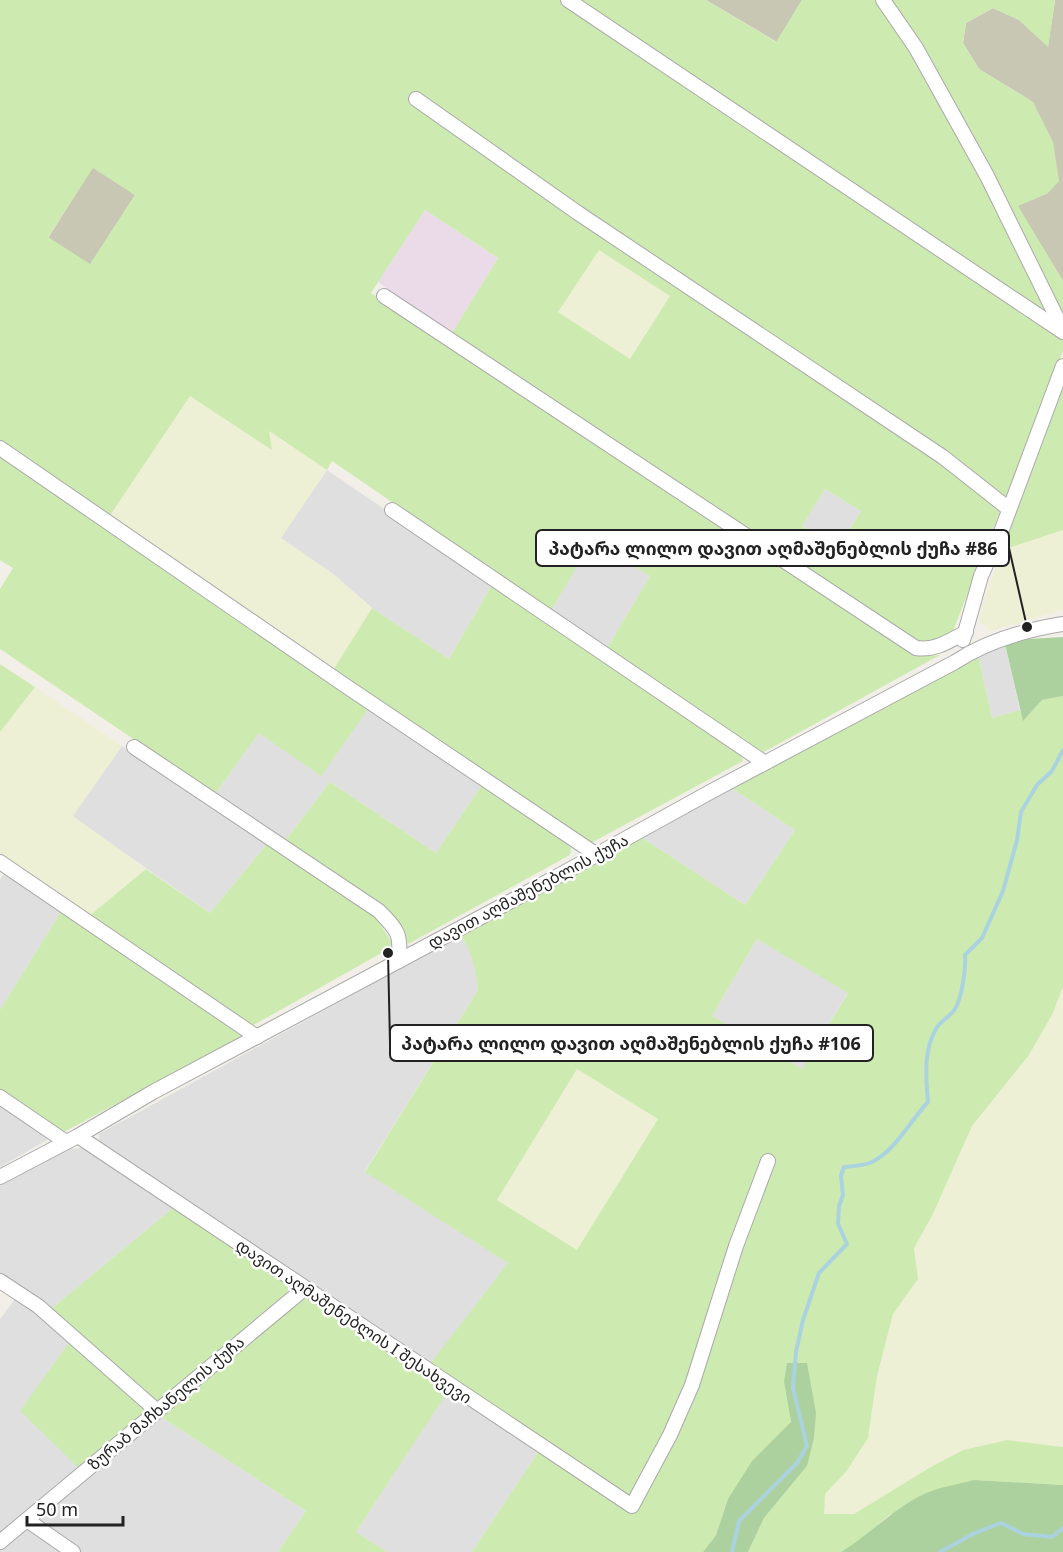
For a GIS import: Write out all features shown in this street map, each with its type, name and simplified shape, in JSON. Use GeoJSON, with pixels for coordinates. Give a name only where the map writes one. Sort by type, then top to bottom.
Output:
{"type":"FeatureCollection","features":[{"type":"Feature","properties":{"kind":"street"},"geometry":{"type":"LineString","coordinates":[[568,0],[1063,331]]}},
{"type":"Feature","properties":{"kind":"street"},"geometry":{"type":"LineString","coordinates":[[883,0],[916,48],[987,176],[1063,331]]}},
{"type":"Feature","properties":{"kind":"street"},"geometry":{"type":"LineString","coordinates":[[416,99],[578,213],[943,457],[1009,509]]}},
{"type":"Feature","properties":{"kind":"street"},"geometry":{"type":"LineString","coordinates":[[384,296],[916,648],[929,650],[966,632]]}},
{"type":"Feature","properties":{"kind":"street"},"geometry":{"type":"LineString","coordinates":[[955,662],[966,632],[981,576],[1063,366]]}},
{"type":"Feature","properties":{"kind":"street"},"geometry":{"type":"LineString","coordinates":[[0,448],[334,678],[597,855]]}},
{"type":"Feature","properties":{"kind":"street"},"geometry":{"type":"LineString","coordinates":[[392,510],[765,763]]}},
{"type":"Feature","properties":{"kind":"street","name":"დავით აღმაშენებლის ქუჩა"},"geometry":{"type":"LineString","coordinates":[[0,1177],[153,1092],[955,662],[971,651],[1002,638],[1063,624]]}},
{"type":"Feature","properties":{"kind":"street"},"geometry":{"type":"LineString","coordinates":[[134,747],[379,911],[393,926],[400,940],[399,961]]}},
{"type":"Feature","properties":{"kind":"street"},"geometry":{"type":"LineString","coordinates":[[0,862],[257,1037]]}},
{"type":"Feature","properties":{"kind":"street","name":"დავით აღმაშენებლის I შესახვევი"},"geometry":{"type":"LineString","coordinates":[[0,1097],[72,1139],[305,1288],[632,1506],[670,1435],[692,1385],[736,1246],[768,1161]]}},
{"type":"Feature","properties":{"kind":"street"},"geometry":{"type":"LineString","coordinates":[[0,1281],[38,1306],[156,1410]]}},
{"type":"Feature","properties":{"kind":"street","name":"ზურაბ მაჩხანელის ქუჩა"},"geometry":{"type":"LineString","coordinates":[[0,1542],[305,1288]]}},
{"type":"Feature","properties":{"kind":"street"},"geometry":{"type":"LineString","coordinates":[[27,1520],[73,1552]]}},
{"type":"Feature","properties":{"kind":"shaded area"},"geometry":{"type":"Polygon","coordinates":[[[706,0],[802,0],[777,42],[706,0]]]}},
{"type":"Feature","properties":{"kind":"shaded area"},"geometry":{"type":"Polygon","coordinates":[[[1055,0],[1063,0],[1063,281],[1017,206],[1048,193],[1033,102],[979,69],[963,43],[966,23],[993,8],[1019,20],[1048,46],[1055,0]]]}},
{"type":"Feature","properties":{"kind":"shaded area"},"geometry":{"type":"Polygon","coordinates":[[[93,167],[135,195],[90,265],[48,238],[93,167]]]}},
{"type":"Feature","properties":{"kind":"shaded area"},"geometry":{"type":"Polygon","coordinates":[[[425,210],[498,258],[452,333],[378,282],[425,210]]]}},
{"type":"Feature","properties":{"kind":"shaded area"},"geometry":{"type":"Polygon","coordinates":[[[599,249],[671,296],[630,359],[558,312],[599,249]]]}},
{"type":"Feature","properties":{"kind":"shaded area"},"geometry":{"type":"Polygon","coordinates":[[[190,395],[272,449],[268,431],[327,470],[281,538],[332,573],[372,608],[332,672],[109,517],[190,395]]]}},
{"type":"Feature","properties":{"kind":"shaded area"},"geometry":{"type":"Polygon","coordinates":[[[327,470],[493,583],[449,659],[372,608],[332,573],[280,538],[327,470]]]}},
{"type":"Feature","properties":{"kind":"shaded area"},"geometry":{"type":"Polygon","coordinates":[[[825,489],[861,511],[838,548],[802,526],[825,489]]]}},
{"type":"Feature","properties":{"kind":"shaded area"},"geometry":{"type":"Polygon","coordinates":[[[1063,530],[1063,610],[990,631],[979,621],[1002,550],[1063,530]]]}},
{"type":"Feature","properties":{"kind":"shaded area"},"geometry":{"type":"Polygon","coordinates":[[[592,540],[650,576],[606,650],[551,611],[592,540]]]}},
{"type":"Feature","properties":{"kind":"shaded area"},"geometry":{"type":"Polygon","coordinates":[[[1005,644],[1020,710],[992,718],[978,655],[1005,644]]]}},
{"type":"Feature","properties":{"kind":"shaded area"},"geometry":{"type":"Polygon","coordinates":[[[35,687],[122,746],[73,816],[146,869],[88,917],[0,856],[0,732],[35,687]]]}},
{"type":"Feature","properties":{"kind":"shaded area"},"geometry":{"type":"Polygon","coordinates":[[[369,708],[482,785],[436,853],[330,782],[285,841],[215,794],[259,733],[369,708]]]}},
{"type":"Feature","properties":{"kind":"shaded area"},"geometry":{"type":"Polygon","coordinates":[[[122,746],[267,844],[210,913],[72,816],[122,746]]]}},
{"type":"Feature","properties":{"kind":"shaded area"},"geometry":{"type":"Polygon","coordinates":[[[730,787],[795,830],[745,905],[641,837],[730,787]]]}},
{"type":"Feature","properties":{"kind":"shaded area"},"geometry":{"type":"Polygon","coordinates":[[[5,872],[62,910],[0,1010],[0,880],[5,872]]]}},
{"type":"Feature","properties":{"kind":"shaded area"},"geometry":{"type":"Polygon","coordinates":[[[461,935],[476,967],[478,990],[365,1171],[509,1263],[430,1365],[99,1144],[99,1134],[461,935]]]}},
{"type":"Feature","properties":{"kind":"shaded area"},"geometry":{"type":"Polygon","coordinates":[[[757,939],[848,992],[802,1070],[712,1016],[757,939]]]}},
{"type":"Feature","properties":{"kind":"shaded area"},"geometry":{"type":"Polygon","coordinates":[[[1063,986],[1063,1447],[1007,1440],[963,1450],[854,1514],[824,1514],[824,1495],[846,1472],[871,1406],[893,1314],[918,1279],[914,1248],[932,1216],[972,1126],[1029,1055],[1053,1013],[1063,986]]]}},
{"type":"Feature","properties":{"kind":"shaded area"},"geometry":{"type":"Polygon","coordinates":[[[577,1069],[658,1119],[577,1250],[496,1201],[577,1069]]]}},
{"type":"Feature","properties":{"kind":"shaded area"},"geometry":{"type":"Polygon","coordinates":[[[0,1101],[52,1137],[0,1167],[0,1101]]]}},
{"type":"Feature","properties":{"kind":"shaded area"},"geometry":{"type":"Polygon","coordinates":[[[69,1149],[89,1150],[174,1207],[51,1309],[0,1273],[0,1186],[69,1149]]]}},
{"type":"Feature","properties":{"kind":"shaded area"},"geometry":{"type":"Polygon","coordinates":[[[16,1298],[71,1340],[80,1469],[0,1538],[0,1319],[16,1298]]]}},
{"type":"Feature","properties":{"kind":"shaded area"},"geometry":{"type":"Polygon","coordinates":[[[449,1389],[539,1451],[472,1552],[387,1552],[356,1532],[449,1389]]]}},
{"type":"Feature","properties":{"kind":"shaded area"},"geometry":{"type":"Polygon","coordinates":[[[158,1415],[306,1511],[278,1552],[79,1552],[33,1520],[158,1415]]]}},
{"type":"Feature","properties":{"kind":"shaded area"},"geometry":{"type":"Polygon","coordinates":[[[27,1525],[66,1552],[0,1552],[0,1548],[27,1525]]]}},
{"type":"Feature","properties":{"kind":"green space"},"geometry":{"type":"Polygon","coordinates":[[[0,0],[706,0],[776,42],[802,0],[1055,0],[1048,47],[1019,20],[993,8],[966,23],[963,43],[979,69],[1033,102],[1053,142],[1059,181],[1048,193],[1018,206],[1063,281],[1063,351],[951,636],[919,645],[452,333],[498,258],[425,210],[371,293],[913,653],[923,656],[940,655],[760,754],[606,650],[650,576],[592,541],[551,611],[332,461],[327,470],[269,431],[272,450],[190,396],[109,517],[0,441],[0,0]],[[93,168],[48,237],[90,264],[135,195],[93,168]],[[599,250],[558,312],[630,359],[670,296],[599,250]],[[825,489],[802,526],[838,548],[861,511],[825,489]]]}},
{"type":"Feature","properties":{"kind":"green space"},"geometry":{"type":"Polygon","coordinates":[[[1063,379],[1063,530],[1002,550],[1024,471],[1063,379]]]}},
{"type":"Feature","properties":{"kind":"green space"},"geometry":{"type":"Polygon","coordinates":[[[0,455],[369,708],[321,776],[259,733],[215,794],[0,649],[0,589],[13,568],[0,560],[0,455]]]}},
{"type":"Feature","properties":{"kind":"green space"},"geometry":{"type":"Polygon","coordinates":[[[493,583],[741,753],[743,761],[591,843],[332,672],[372,608],[449,659],[493,583]]]}},
{"type":"Feature","properties":{"kind":"green space"},"geometry":{"type":"Polygon","coordinates":[[[1063,637],[1063,696],[1042,700],[1023,721],[1005,644],[1028,639],[1063,637]]]}},
{"type":"Feature","properties":{"kind":"green space"},"geometry":{"type":"Polygon","coordinates":[[[978,655],[992,718],[1020,710],[1024,720],[1042,700],[1063,696],[1063,986],[1053,1013],[1029,1055],[972,1126],[932,1216],[914,1248],[918,1279],[893,1314],[877,1376],[868,1438],[846,1472],[825,1494],[824,1514],[854,1514],[963,1450],[1007,1440],[1063,1447],[1063,1485],[974,1480],[889,1515],[860,1541],[841,1552],[748,1552],[764,1518],[807,1466],[784,1382],[791,1422],[728,1499],[716,1535],[703,1552],[472,1552],[539,1451],[449,1390],[356,1532],[387,1552],[278,1552],[306,1511],[158,1415],[317,1289],[430,1364],[508,1263],[365,1172],[478,990],[473,961],[461,935],[641,837],[745,905],[795,830],[730,787],[978,655]],[[757,939],[712,1016],[802,1069],[848,993],[757,939]],[[577,1069],[497,1200],[577,1250],[658,1119],[577,1069]]]}},
{"type":"Feature","properties":{"kind":"green space"},"geometry":{"type":"Polygon","coordinates":[[[0,664],[35,687],[0,732],[0,664]]]}},
{"type":"Feature","properties":{"kind":"green space"},"geometry":{"type":"Polygon","coordinates":[[[330,782],[436,853],[482,785],[564,840],[571,848],[570,855],[408,944],[397,921],[383,904],[285,841],[330,782]]]}},
{"type":"Feature","properties":{"kind":"green space"},"geometry":{"type":"Polygon","coordinates":[[[267,844],[373,913],[394,946],[252,1026],[88,917],[146,869],[210,913],[267,844]]]}},
{"type":"Feature","properties":{"kind":"green space"},"geometry":{"type":"Polygon","coordinates":[[[62,910],[247,1034],[60,1134],[0,1092],[0,1010],[62,910]]]}},
{"type":"Feature","properties":{"kind":"green space"},"geometry":{"type":"Polygon","coordinates":[[[174,1207],[288,1284],[288,1293],[160,1401],[153,1401],[51,1309],[174,1207]]]}},
{"type":"Feature","properties":{"kind":"green space"},"geometry":{"type":"Polygon","coordinates":[[[71,1340],[148,1410],[80,1469],[20,1411],[71,1340]]]}},
{"type":"Feature","properties":{"kind":"green space"},"geometry":{"type":"Polygon","coordinates":[[[787,1363],[807,1363],[816,1413],[814,1438],[807,1466],[764,1518],[748,1552],[703,1552],[716,1535],[728,1499],[752,1461],[791,1422],[784,1382],[787,1363]]]}},
{"type":"Feature","properties":{"kind":"green space"},"geometry":{"type":"Polygon","coordinates":[[[974,1480],[1063,1485],[1063,1552],[841,1552],[920,1496],[940,1488],[974,1480]]]}},
{"type":"Feature","properties":{"kind":"waterway"},"geometry":{"type":"LineString","coordinates":[[732,1552],[739,1521],[797,1463],[807,1446],[793,1388],[796,1352],[803,1320],[819,1273],[847,1244],[838,1224],[839,1206],[843,1195],[841,1176],[844,1167],[866,1164],[881,1157],[896,1143],[928,1102],[926,1065],[932,1037],[938,1026],[953,1012],[960,998],[965,955],[982,938],[1003,891],[1017,840],[1021,812],[1037,785],[1052,771],[1063,750]]}},
{"type":"Feature","properties":{"kind":"waterway"},"geometry":{"type":"LineString","coordinates":[[940,1552],[975,1533],[1001,1523],[1023,1534],[1052,1537],[1063,1528]]}},
{"type":"Feature","properties":{"kind":"place","name":"პატარა ლილო დავით აღმაშენებლის ქუჩა #86"},"geometry":{"type":"Point","coordinates":[1027,627]}},
{"type":"Feature","properties":{"kind":"place","name":"პატარა ლილო დავით აღმაშენებლის ქუჩა #106"},"geometry":{"type":"Point","coordinates":[388,953]}}]}
